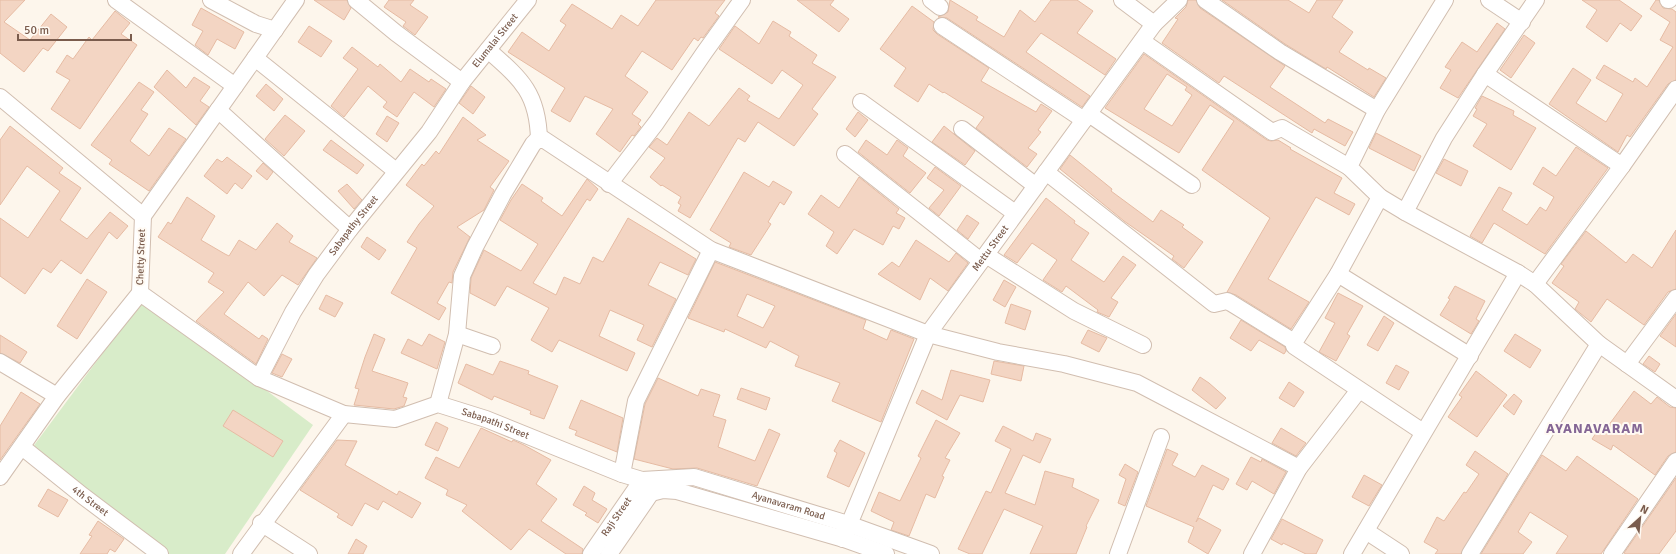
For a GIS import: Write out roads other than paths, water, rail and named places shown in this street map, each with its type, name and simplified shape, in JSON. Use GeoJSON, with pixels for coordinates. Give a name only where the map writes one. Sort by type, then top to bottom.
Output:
{"type":"FeatureCollection","features":[{"type":"Feature","properties":{"kind":"street"},"geometry":{"type":"LineString","coordinates":[[116,0],[235,86]]}},
{"type":"Feature","properties":{"kind":"street"},"geometry":{"type":"LineString","coordinates":[[211,0],[256,24],[275,30]]}},
{"type":"Feature","properties":{"kind":"street"},"geometry":{"type":"LineString","coordinates":[[143,216],[296,0]]}},
{"type":"Feature","properties":{"kind":"street"},"geometry":{"type":"LineString","coordinates":[[356,0],[396,33],[462,82]]}},
{"type":"Feature","properties":{"kind":"street","name":"Elumalai Street"},"geometry":{"type":"LineString","coordinates":[[462,82],[528,0]]}},
{"type":"Feature","properties":{"kind":"street"},"geometry":{"type":"LineString","coordinates":[[609,184],[656,123],[704,52],[742,0]]}},
{"type":"Feature","properties":{"kind":"street"},"geometry":{"type":"LineString","coordinates":[[1122,0],[1154,24]]}},
{"type":"Feature","properties":{"kind":"street","name":"Mettu Street"},"geometry":{"type":"LineString","coordinates":[[843,539],[928,334],[1154,24],[1179,0]]}},
{"type":"Feature","properties":{"kind":"street"},"geometry":{"type":"LineString","coordinates":[[1205,0],[1280,52],[1377,110]]}},
{"type":"Feature","properties":{"kind":"street"},"geometry":{"type":"LineString","coordinates":[[1349,167],[1377,110],[1445,0]]}},
{"type":"Feature","properties":{"kind":"street"},"geometry":{"type":"LineString","coordinates":[[1489,0],[1522,22]]}},
{"type":"Feature","properties":{"kind":"street"},"geometry":{"type":"LineString","coordinates":[[1405,212],[1444,138],[1485,74],[1536,0]]}},
{"type":"Feature","properties":{"kind":"street"},"geometry":{"type":"LineString","coordinates":[[942,26],[1087,117],[1192,186]]}},
{"type":"Feature","properties":{"kind":"street"},"geometry":{"type":"LineString","coordinates":[[1142,41],[1272,132],[1282,128],[1349,167],[1380,197],[1518,273],[1535,284],[1600,344],[1676,399]]}},
{"type":"Feature","properties":{"kind":"street"},"geometry":{"type":"LineString","coordinates":[[488,50],[510,69],[524,84],[533,99],[539,122],[539,140]]}},
{"type":"Feature","properties":{"kind":"street"},"geometry":{"type":"LineString","coordinates":[[255,58],[396,170]]}},
{"type":"Feature","properties":{"kind":"street"},"geometry":{"type":"LineString","coordinates":[[1485,74],[1622,166]]}},
{"type":"Feature","properties":{"kind":"street","name":"Sabapathy Street"},"geometry":{"type":"LineString","coordinates":[[259,378],[293,312],[350,228],[396,170],[429,132],[462,82]]}},
{"type":"Feature","properties":{"kind":"street"},"geometry":{"type":"LineString","coordinates":[[1535,284],[1622,166],[1676,89]]}},
{"type":"Feature","properties":{"kind":"street","name":"Chetty Street"},"geometry":{"type":"LineString","coordinates":[[0,97],[143,216],[140,293],[259,378],[344,414]]}},
{"type":"Feature","properties":{"kind":"street"},"geometry":{"type":"LineString","coordinates":[[861,102],[1015,213]]}},
{"type":"Feature","properties":{"kind":"street"},"geometry":{"type":"LineString","coordinates":[[218,110],[350,228]]}},
{"type":"Feature","properties":{"kind":"street"},"geometry":{"type":"LineString","coordinates":[[962,129],[1036,186]]}},
{"type":"Feature","properties":{"kind":"street"},"geometry":{"type":"LineString","coordinates":[[241,554],[261,524],[344,414],[395,420],[438,404],[457,334],[462,276],[502,194],[533,144],[543,139],[710,250],[928,334],[998,352],[1064,364],[1137,383],[1299,468]]}},
{"type":"Feature","properties":{"kind":"street"},"geometry":{"type":"LineString","coordinates":[[844,154],[984,258],[1074,311],[1144,345]]}},
{"type":"Feature","properties":{"kind":"street"},"geometry":{"type":"LineString","coordinates":[[1046,172],[1214,304],[1231,303],[1293,340],[1294,346],[1423,432]]}},
{"type":"Feature","properties":{"kind":"street"},"geometry":{"type":"LineString","coordinates":[[1293,340],[1296,338],[1338,274],[1380,197]]}},
{"type":"Feature","properties":{"kind":"street"},"geometry":{"type":"LineString","coordinates":[[622,474],[636,400],[710,250]]}},
{"type":"Feature","properties":{"kind":"street"},"geometry":{"type":"LineString","coordinates":[[1352,554],[1518,273]]}},
{"type":"Feature","properties":{"kind":"street"},"geometry":{"type":"LineString","coordinates":[[1338,274],[1470,356]]}},
{"type":"Feature","properties":{"kind":"street"},"geometry":{"type":"LineString","coordinates":[[0,477],[57,396],[140,293]]}},
{"type":"Feature","properties":{"kind":"street"},"geometry":{"type":"LineString","coordinates":[[1627,364],[1676,298]]}},
{"type":"Feature","properties":{"kind":"street"},"geometry":{"type":"LineString","coordinates":[[457,334],[492,346]]}},
{"type":"Feature","properties":{"kind":"street"},"geometry":{"type":"LineString","coordinates":[[1470,554],[1600,344]]}},
{"type":"Feature","properties":{"kind":"street"},"geometry":{"type":"LineString","coordinates":[[0,362],[57,396]]}},
{"type":"Feature","properties":{"kind":"street"},"geometry":{"type":"LineString","coordinates":[[1252,554],[1299,468],[1359,390]]}},
{"type":"Feature","properties":{"kind":"street","name":"Sabapathi Street"},"geometry":{"type":"LineString","coordinates":[[438,404],[486,419],[622,474],[647,486]]}},
{"type":"Feature","properties":{"kind":"street"},"geometry":{"type":"LineString","coordinates":[[1118,554],[1161,437]]}},
{"type":"Feature","properties":{"kind":"street","name":"4th Street"},"geometry":{"type":"LineString","coordinates":[[22,447],[83,496],[160,554]]}},
{"type":"Feature","properties":{"kind":"street"},"geometry":{"type":"LineString","coordinates":[[1612,554],[1676,462]]}},
{"type":"Feature","properties":{"kind":"street","name":"Ayanavaram Road"},"geometry":{"type":"LineString","coordinates":[[647,486],[694,477],[848,524],[931,554]]}},
{"type":"Feature","properties":{"kind":"street","name":"Ayanavaram Road"},"geometry":{"type":"LineString","coordinates":[[647,486],[677,492],[843,539],[886,554]]}},
{"type":"Feature","properties":{"kind":"street","name":"Raji Street"},"geometry":{"type":"LineString","coordinates":[[591,554],[647,486]]}},
{"type":"Feature","properties":{"kind":"street","name":"Raji Street"},"geometry":{"type":"LineString","coordinates":[[609,554],[647,486]]}},
{"type":"Feature","properties":{"kind":"street"},"geometry":{"type":"LineString","coordinates":[[261,524],[309,554]]}},
{"type":"Feature","properties":{"kind":"street"},"geometry":{"type":"LineString","coordinates":[[1366,531],[1401,554]]}},
{"type":"Feature","properties":{"kind":"district","name":"AYANAVARAM"},"geometry":{"type":"Point","coordinates":[1595,428]}}]}
